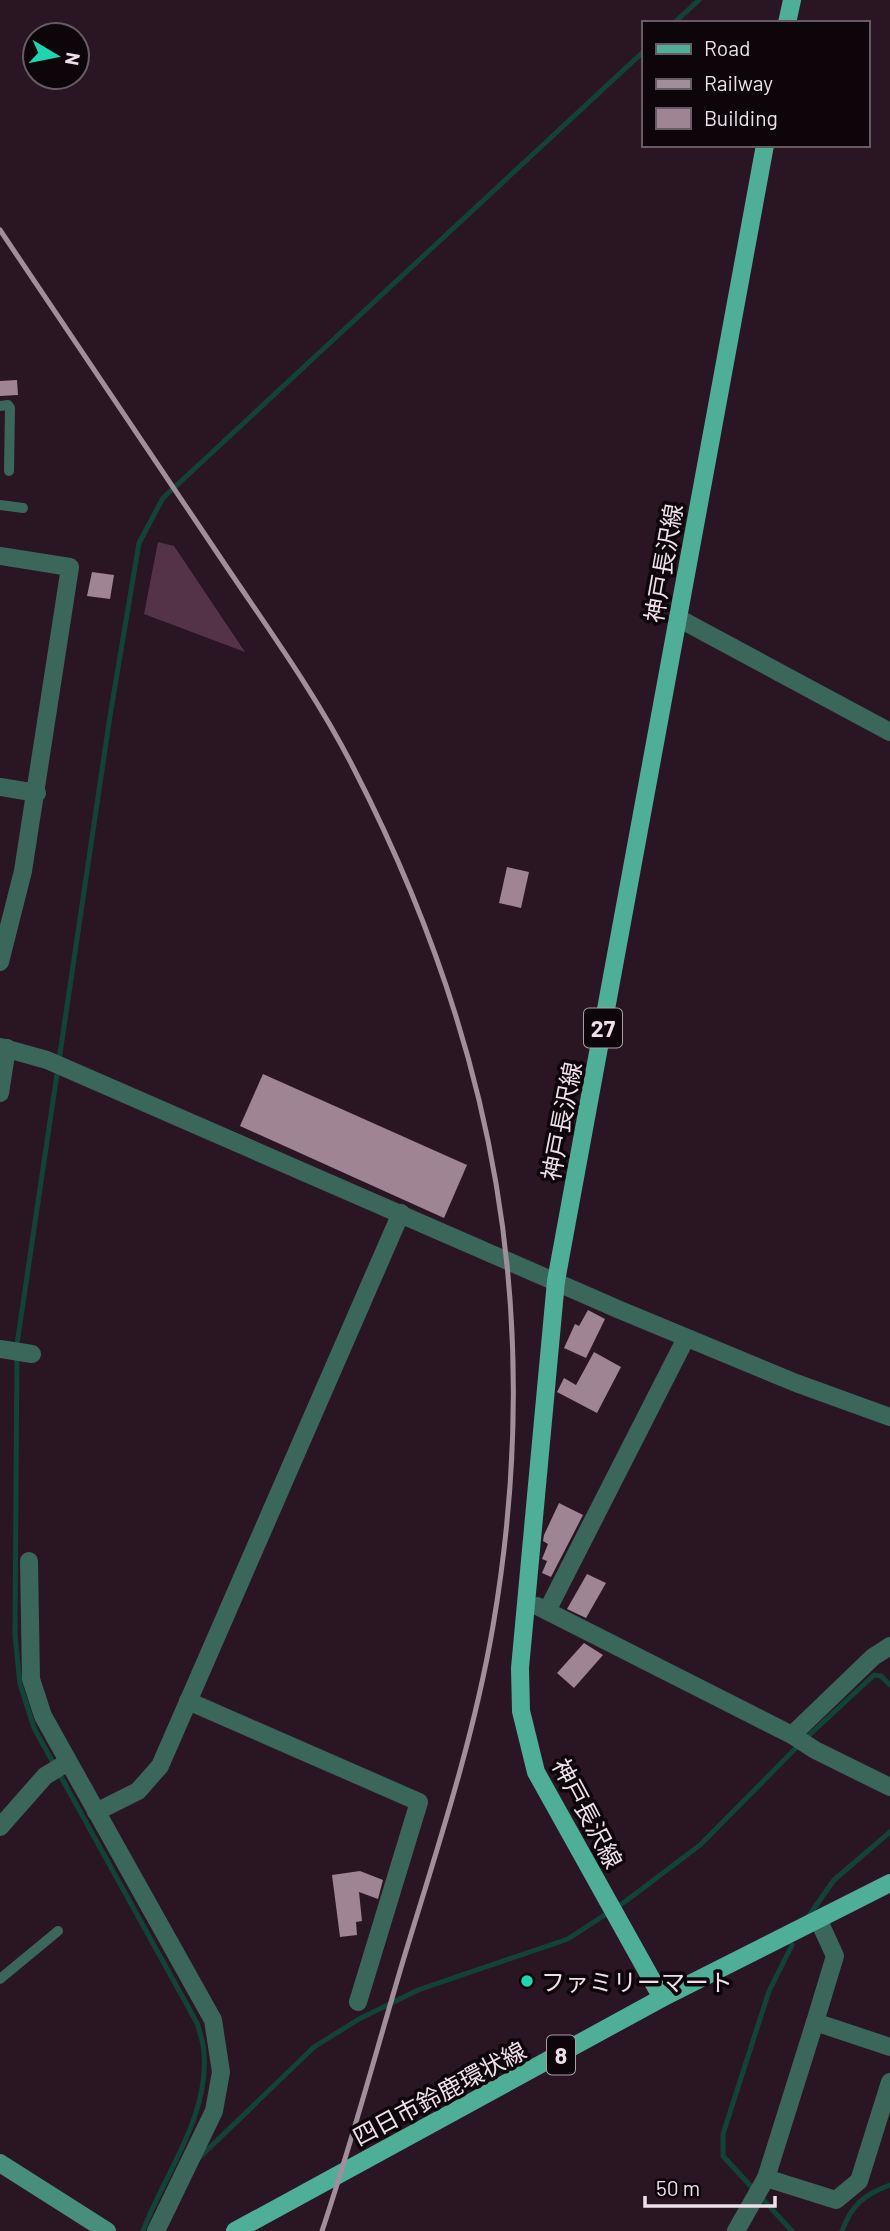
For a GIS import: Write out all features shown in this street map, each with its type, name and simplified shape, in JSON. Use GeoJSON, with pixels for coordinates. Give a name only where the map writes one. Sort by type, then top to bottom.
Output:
{"type":"FeatureCollection","features":[{"type":"Feature","properties":{"kind":"main road"},"geometry":{"type":"LineString","coordinates":[[788,21],[792,0]]}},
{"type":"Feature","properties":{"kind":"main road","name":"神戸長沢線"},"geometry":{"type":"LineString","coordinates":[[662,1998],[608,1899],[552,1806],[530,1753],[521,1712],[524,1600],[556,1281],[765,147]]}},
{"type":"Feature","properties":{"kind":"main road","name":"四日市鈴鹿環状線"},"geometry":{"type":"LineString","coordinates":[[235,2231],[662,1998],[890,1883]]}},
{"type":"Feature","properties":{"kind":"street"},"geometry":{"type":"LineString","coordinates":[[0,556],[70,567],[37,793],[23,871],[0,962]]}},
{"type":"Feature","properties":{"kind":"street"},"geometry":{"type":"LineString","coordinates":[[678,618],[890,732]]}},
{"type":"Feature","properties":{"kind":"street"},"geometry":{"type":"LineString","coordinates":[[0,787],[37,793]]}},
{"type":"Feature","properties":{"kind":"street"},"geometry":{"type":"LineString","coordinates":[[0,1093],[3,1048],[47,1060],[686,1338],[890,1417]]}},
{"type":"Feature","properties":{"kind":"street"},"geometry":{"type":"LineString","coordinates":[[96,1812],[138,1791],[160,1766],[401,1213]]}},
{"type":"Feature","properties":{"kind":"street"},"geometry":{"type":"LineString","coordinates":[[547,1611],[686,1338]]}},
{"type":"Feature","properties":{"kind":"street"},"geometry":{"type":"LineString","coordinates":[[0,1349],[32,1354]]}},
{"type":"Feature","properties":{"kind":"street"},"geometry":{"type":"LineString","coordinates":[[29,1561],[31,1679],[43,1716],[213,2020],[221,2072],[214,2111],[191,2153],[156,2231]]}},
{"type":"Feature","properties":{"kind":"street"},"geometry":{"type":"LineString","coordinates":[[524,1600],[890,1787]]}},
{"type":"Feature","properties":{"kind":"street"},"geometry":{"type":"LineString","coordinates":[[799,1740],[873,1657],[890,1646]]}},
{"type":"Feature","properties":{"kind":"street"},"geometry":{"type":"LineString","coordinates":[[188,1701],[419,1802],[358,2002]]}},
{"type":"Feature","properties":{"kind":"street"},"geometry":{"type":"LineString","coordinates":[[0,1827],[45,1776],[67,1763]]}},
{"type":"Feature","properties":{"kind":"street"},"geometry":{"type":"LineString","coordinates":[[736,2231],[760,2190],[835,1956],[820,1920]]}},
{"type":"Feature","properties":{"kind":"street"},"geometry":{"type":"LineString","coordinates":[[815,2022],[890,2048]]}},
{"type":"Feature","properties":{"kind":"street"},"geometry":{"type":"LineString","coordinates":[[760,2190],[836,2200],[859,2181],[890,2082]]}},
{"type":"Feature","properties":{"kind":"street"},"geometry":{"type":"LineString","coordinates":[[0,2164],[107,2231]]}},
{"type":"Feature","properties":{"kind":"lane"},"geometry":{"type":"LineString","coordinates":[[0,407],[10,408],[9,471]]}},
{"type":"Feature","properties":{"kind":"lane"},"geometry":{"type":"LineString","coordinates":[[0,505],[23,508]]}},
{"type":"Feature","properties":{"kind":"lane"},"geometry":{"type":"LineString","coordinates":[[0,1979],[58,1931]]}},
{"type":"Feature","properties":{"kind":"shaded area"},"geometry":{"type":"Polygon","coordinates":[[[158,542],[174,546],[245,652],[144,614],[158,542]]]}},
{"type":"Feature","properties":{"kind":"building"},"geometry":{"type":"Polygon","coordinates":[[[17,380],[18,395],[0,396],[0,381],[17,380]]]}},
{"type":"Feature","properties":{"kind":"building"},"geometry":{"type":"Polygon","coordinates":[[[92,572],[114,575],[110,599],[87,596],[92,572]]]}},
{"type":"Feature","properties":{"kind":"building"},"geometry":{"type":"Polygon","coordinates":[[[507,867],[529,872],[521,908],[499,903],[507,867]]]}},
{"type":"Feature","properties":{"kind":"building"},"geometry":{"type":"Polygon","coordinates":[[[263,1074],[467,1165],[444,1218],[240,1126],[263,1074]]]}},
{"type":"Feature","properties":{"kind":"building"},"geometry":{"type":"Polygon","coordinates":[[[588,1310],[605,1319],[586,1358],[564,1348],[575,1324],[579,1326],[588,1310]]]}},
{"type":"Feature","properties":{"kind":"building"},"geometry":{"type":"Polygon","coordinates":[[[594,1352],[621,1367],[597,1413],[557,1392],[564,1378],[576,1385],[594,1352]]]}},
{"type":"Feature","properties":{"kind":"building"},"geometry":{"type":"Polygon","coordinates":[[[559,1503],[583,1515],[551,1577],[542,1573],[547,1561],[542,1559],[548,1544],[543,1541],[559,1503]]]}},
{"type":"Feature","properties":{"kind":"building"},"geometry":{"type":"Polygon","coordinates":[[[587,1574],[606,1583],[586,1618],[567,1609],[587,1574]]]}},
{"type":"Feature","properties":{"kind":"building"},"geometry":{"type":"Polygon","coordinates":[[[584,1643],[603,1655],[574,1688],[557,1673],[584,1643]]]}},
{"type":"Feature","properties":{"kind":"building"},"geometry":{"type":"Polygon","coordinates":[[[360,1871],[383,1880],[378,1899],[359,1892],[362,1921],[356,1922],[357,1935],[340,1937],[332,1875],[360,1871]]]}},
{"type":"Feature","properties":{"kind":"waterway"},"geometry":{"type":"LineString","coordinates":[[676,21],[699,0]]}},
{"type":"Feature","properties":{"kind":"waterway"},"geometry":{"type":"LineString","coordinates":[[143,2231],[183,2145],[200,2100],[204,2077],[203,2042],[197,2023],[34,1728],[20,1684],[15,1635],[17,1344],[110,716],[139,543],[163,498],[642,53]]}},
{"type":"Feature","properties":{"kind":"waterway"},"geometry":{"type":"LineString","coordinates":[[806,1738],[874,1675],[881,1676],[890,1685]]}},
{"type":"Feature","properties":{"kind":"waterway"},"geometry":{"type":"LineString","coordinates":[[200,2157],[314,2047],[359,2019],[418,1990],[568,1939],[626,1901],[700,1845],[799,1745]]}},
{"type":"Feature","properties":{"kind":"waterway"},"geometry":{"type":"LineString","coordinates":[[808,1917],[834,1880],[890,1832]]}},
{"type":"Feature","properties":{"kind":"waterway"},"geometry":{"type":"LineString","coordinates":[[792,1945],[769,1991],[723,2134],[723,2156],[792,2231]]}},
{"type":"Feature","properties":{"kind":"waterway"},"geometry":{"type":"LineString","coordinates":[[842,2231],[860,2202],[873,2192],[890,2185]]}},
{"type":"Feature","properties":{"kind":"railway"},"geometry":{"type":"LineString","coordinates":[[0,230],[288,658],[352,765],[401,869],[442,973],[473,1077],[496,1183],[509,1290],[513,1400],[508,1511],[493,1626],[455,1790],[322,2231]]}},
{"type":"Feature","properties":{"kind":"place","name":"ファミリーマート"},"geometry":{"type":"Point","coordinates":[527,1981]}}]}
